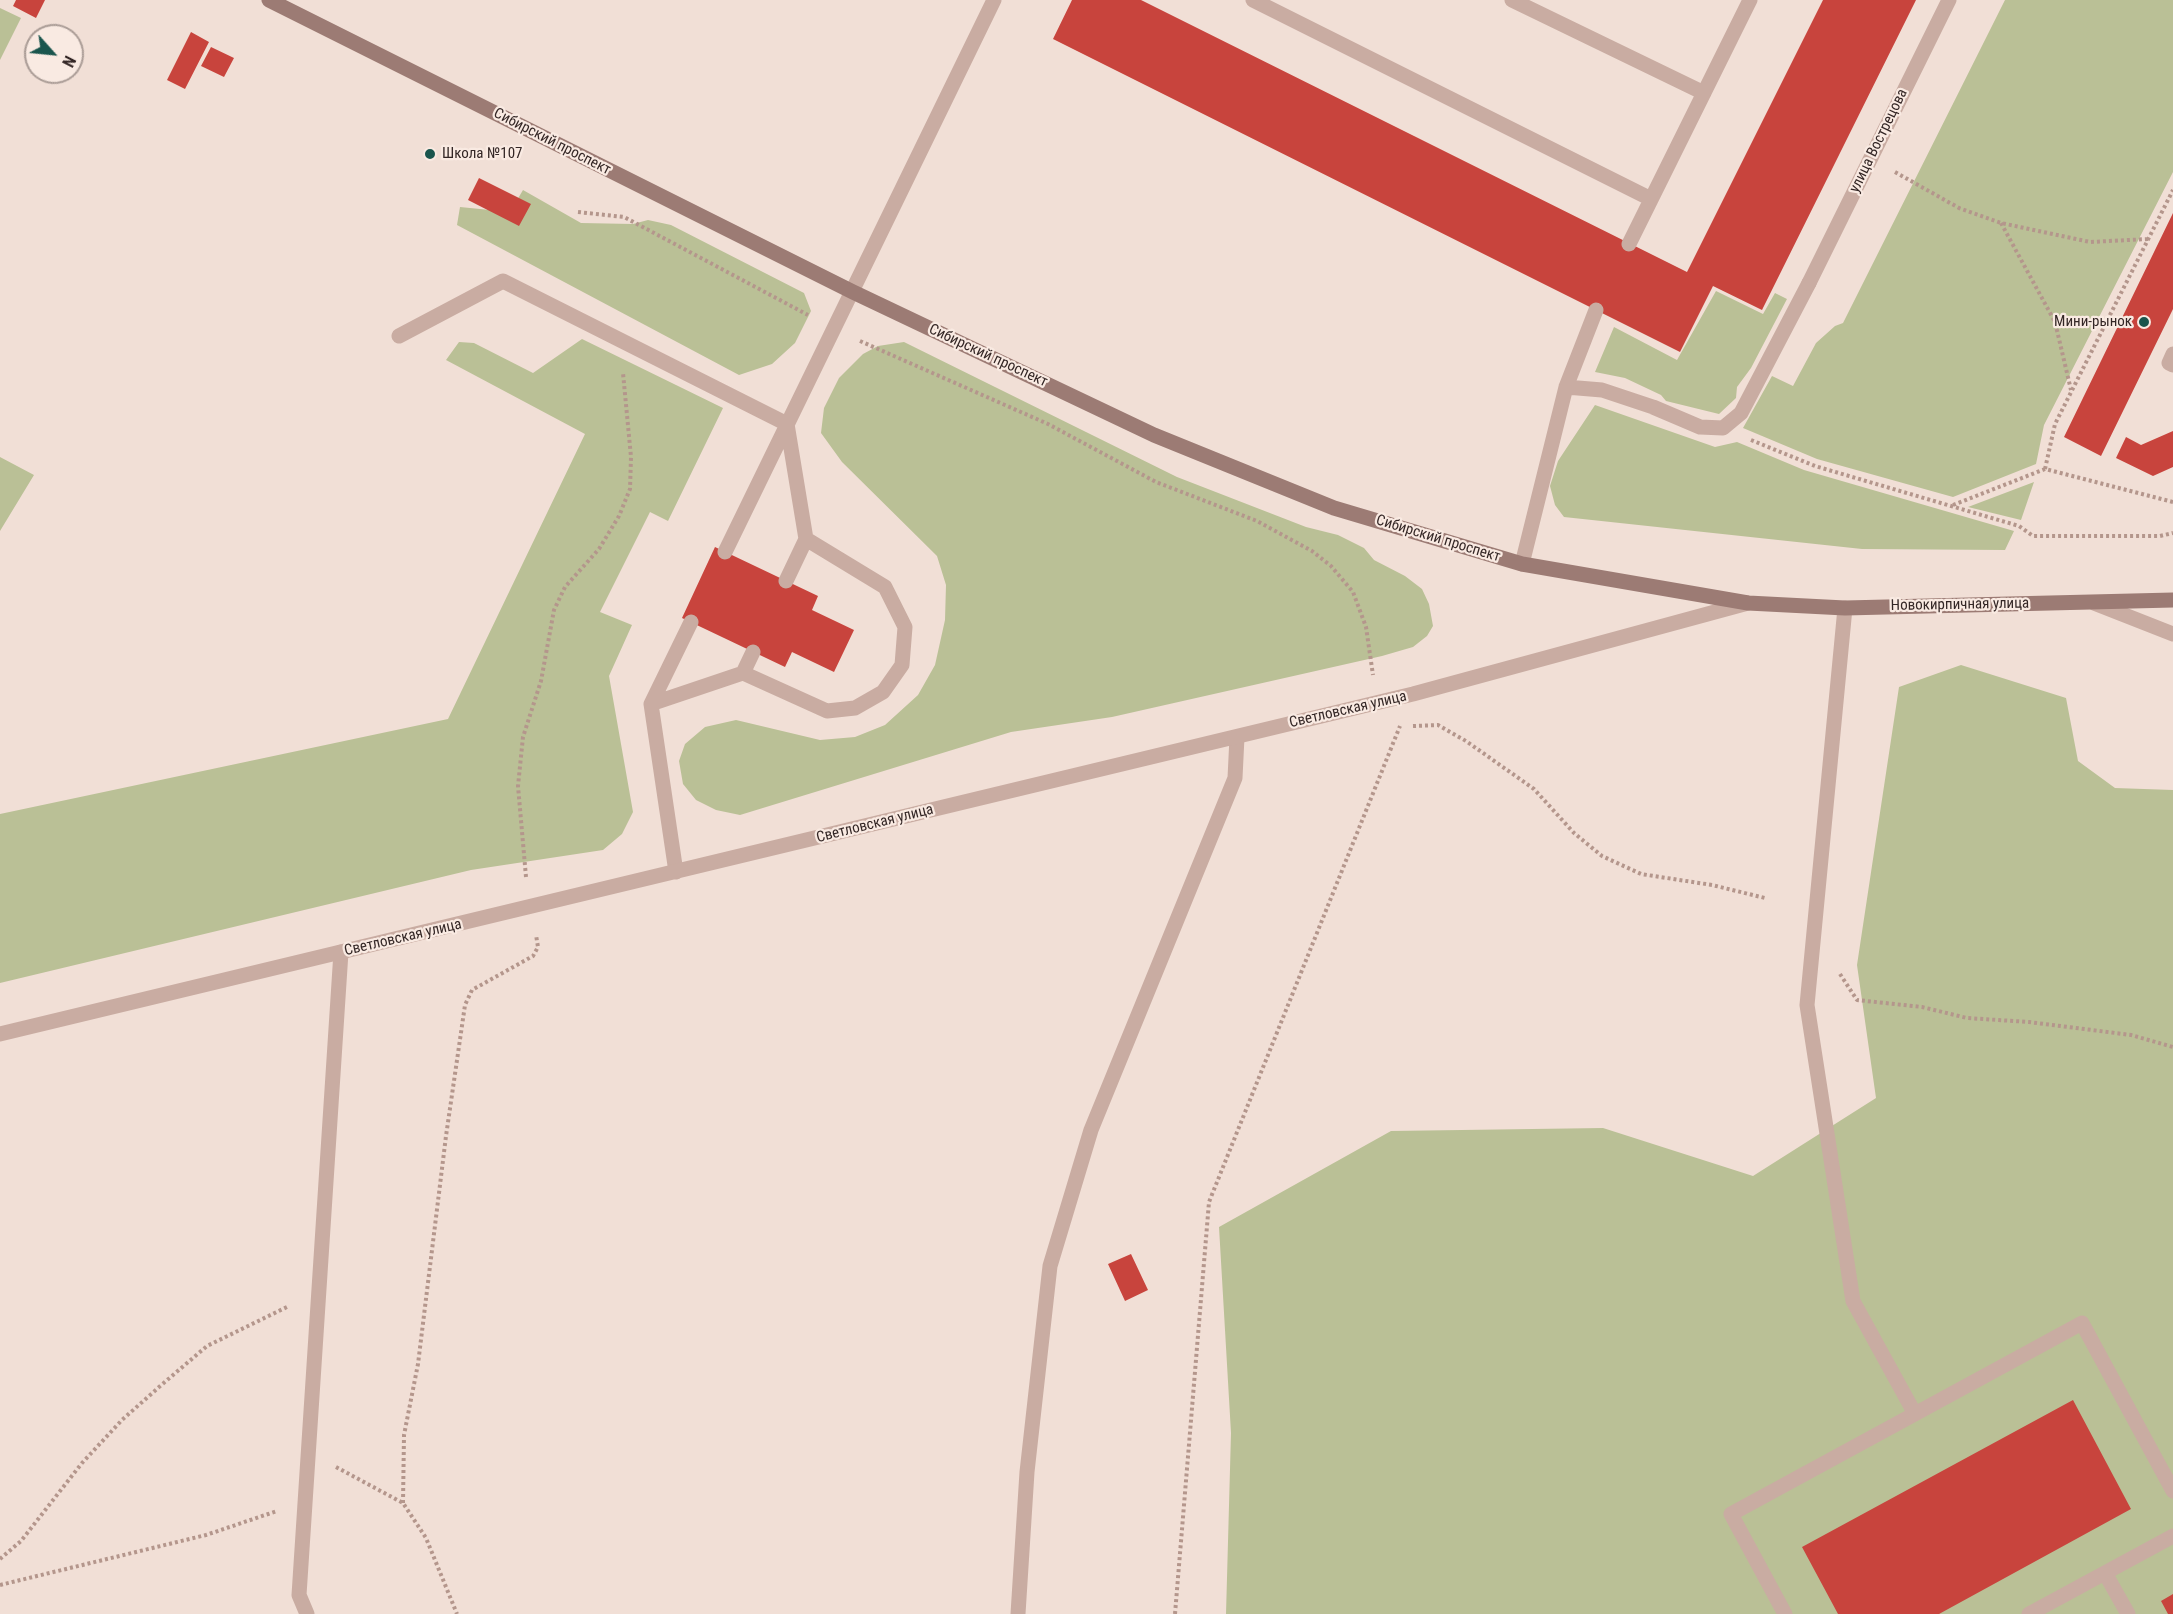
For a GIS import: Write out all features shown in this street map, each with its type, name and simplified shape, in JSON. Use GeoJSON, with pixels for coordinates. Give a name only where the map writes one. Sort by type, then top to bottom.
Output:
{"type":"FeatureCollection","features":[{"type":"Feature","properties":{"kind":"main road","name":"Сибирский проспект"},"geometry":{"type":"LineString","coordinates":[[269,0],[853,292],[1165,440],[1334,508],[1522,564],[1748,603]]}},
{"type":"Feature","properties":{"kind":"main road","name":"Новокирпичная улица"},"geometry":{"type":"LineString","coordinates":[[1748,603],[1845,608],[2173,600]]}},
{"type":"Feature","properties":{"kind":"street"},"geometry":{"type":"LineString","coordinates":[[725,552],[994,0]]}},
{"type":"Feature","properties":{"kind":"street"},"geometry":{"type":"LineString","coordinates":[[1253,0],[1651,199]]}},
{"type":"Feature","properties":{"kind":"street"},"geometry":{"type":"LineString","coordinates":[[1512,0],[1704,93]]}},
{"type":"Feature","properties":{"kind":"street"},"geometry":{"type":"LineString","coordinates":[[1629,244],[1750,0]]}},
{"type":"Feature","properties":{"kind":"street","name":"улица Вострецова"},"geometry":{"type":"LineString","coordinates":[[1723,428],[1741,413],[1809,283],[1949,0]]}},
{"type":"Feature","properties":{"kind":"street"},"geometry":{"type":"LineString","coordinates":[[399,336],[503,282],[787,424]]}},
{"type":"Feature","properties":{"kind":"street"},"geometry":{"type":"LineString","coordinates":[[1522,564],[1566,387],[1596,310]]}},
{"type":"Feature","properties":{"kind":"street"},"geometry":{"type":"LineString","coordinates":[[2173,354],[2169,363],[2173,365]]}},
{"type":"Feature","properties":{"kind":"street"},"geometry":{"type":"LineString","coordinates":[[1566,387],[1602,390],[1653,407],[1700,427],[1723,428]]}},
{"type":"Feature","properties":{"kind":"street"},"geometry":{"type":"LineString","coordinates":[[786,581],[806,539],[787,424]]}},
{"type":"Feature","properties":{"kind":"street"},"geometry":{"type":"LineString","coordinates":[[651,704],[743,673],[827,711],[855,708],[882,693],[902,665],[905,627],[885,587],[806,539]]}},
{"type":"Feature","properties":{"kind":"street","name":"Светловская улица"},"geometry":{"type":"LineString","coordinates":[[0,1034],[1377,703],[1748,603]]}},
{"type":"Feature","properties":{"kind":"street"},"geometry":{"type":"LineString","coordinates":[[2094,603],[2173,634]]}},
{"type":"Feature","properties":{"kind":"street"},"geometry":{"type":"LineString","coordinates":[[1845,608],[1807,1005],[1854,1301],[1915,1414]]}},
{"type":"Feature","properties":{"kind":"street"},"geometry":{"type":"LineString","coordinates":[[676,872],[651,704],[691,622]]}},
{"type":"Feature","properties":{"kind":"street"},"geometry":{"type":"LineString","coordinates":[[743,673],[753,652]]}},
{"type":"Feature","properties":{"kind":"street"},"geometry":{"type":"LineString","coordinates":[[1018,1614],[1027,1472],[1050,1266],[1091,1130],[1142,999],[1221,819],[1235,778],[1237,736]]}},
{"type":"Feature","properties":{"kind":"street"},"geometry":{"type":"LineString","coordinates":[[307,1614],[299,1595],[341,952]]}},
{"type":"Feature","properties":{"kind":"street"},"geometry":{"type":"LineString","coordinates":[[1785,1614],[1731,1514],[2082,1323],[2173,1491]]}},
{"type":"Feature","properties":{"kind":"street"},"geometry":{"type":"LineString","coordinates":[[2029,1614],[2173,1536]]}},
{"type":"Feature","properties":{"kind":"street"},"geometry":{"type":"LineString","coordinates":[[2105,1573],[2127,1614]]}},
{"type":"Feature","properties":{"kind":"path"},"geometry":{"type":"LineString","coordinates":[[1870,159],[1959,208],[2001,223],[2090,242],[2148,239]]}},
{"type":"Feature","properties":{"kind":"path"},"geometry":{"type":"LineString","coordinates":[[2045,470],[2055,424],[2173,190]]}},
{"type":"Feature","properties":{"kind":"path"},"geometry":{"type":"LineString","coordinates":[[578,212],[624,217],[835,328],[1048,424],[1156,482],[1257,521],[1312,551],[1331,566],[1353,592],[1366,627],[1377,703]]}},
{"type":"Feature","properties":{"kind":"path"},"geometry":{"type":"LineString","coordinates":[[2001,223],[2055,322],[2071,391]]}},
{"type":"Feature","properties":{"kind":"path"},"geometry":{"type":"LineString","coordinates":[[1723,428],[1815,466],[2019,526],[2033,536],[2160,536],[2173,533]]}},
{"type":"Feature","properties":{"kind":"path"},"geometry":{"type":"LineString","coordinates":[[1953,506],[2045,470],[2173,502]]}},
{"type":"Feature","properties":{"kind":"path"},"geometry":{"type":"LineString","coordinates":[[1175,1614],[1209,1202],[1413,694]]}},
{"type":"Feature","properties":{"kind":"path"},"geometry":{"type":"LineString","coordinates":[[1400,726],[1438,725],[1466,741],[1534,789],[1574,833],[1602,856],[1641,874],[1712,885],[1765,898]]}},
{"type":"Feature","properties":{"kind":"path"},"geometry":{"type":"LineString","coordinates":[[1837,971],[1857,1000],[1922,1006],[1967,1018],[2029,1022],[2131,1035],[2173,1047]]}},
{"type":"Feature","properties":{"kind":"path"},"geometry":{"type":"LineString","coordinates":[[0,1559],[21,1541],[82,1463],[122,1420],[207,1346],[319,1291]]}},
{"type":"Feature","properties":{"kind":"path"},"geometry":{"type":"LineString","coordinates":[[309,1455],[373,1485],[403,1503],[426,1538],[457,1614]]}},
{"type":"Feature","properties":{"kind":"path"},"geometry":{"type":"LineString","coordinates":[[0,1585],[206,1535],[306,1502]]}},
{"type":"Feature","properties":{"kind":"green space"},"geometry":{"type":"Polygon","coordinates":[[[2005,0],[2173,0],[2173,172],[2044,425],[2036,464],[1953,497],[1817,459],[1743,428],[1772,376],[1793,386],[1816,343],[1835,326],[1843,323],[2005,0]]]}},
{"type":"Feature","properties":{"kind":"green space"},"geometry":{"type":"Polygon","coordinates":[[[0,8],[21,18],[0,60],[0,8]]]}},
{"type":"Feature","properties":{"kind":"green space"},"geometry":{"type":"Polygon","coordinates":[[[523,190],[581,223],[633,224],[648,220],[671,225],[804,293],[811,311],[795,343],[772,364],[739,375],[457,225],[460,207],[510,212],[523,190]]]}},
{"type":"Feature","properties":{"kind":"green space"},"geometry":{"type":"Polygon","coordinates":[[[1716,291],[1763,314],[1775,293],[1787,299],[1751,368],[1737,387],[1736,398],[1719,414],[1666,401],[1661,395],[1625,378],[1595,372],[1614,327],[1677,360],[1716,291]]]}},
{"type":"Feature","properties":{"kind":"green space"},"geometry":{"type":"Polygon","coordinates":[[[582,339],[723,408],[668,521],[650,512],[600,612],[632,625],[609,676],[633,812],[622,834],[603,850],[471,870],[0,983],[0,814],[448,719],[585,434],[446,360],[459,342],[474,343],[533,373],[582,339]]]}},
{"type":"Feature","properties":{"kind":"green space"},"geometry":{"type":"Polygon","coordinates":[[[904,342],[1177,477],[1306,527],[1338,535],[1364,548],[1374,560],[1405,576],[1422,589],[1429,604],[1433,626],[1427,636],[1413,647],[1382,656],[1112,717],[1011,732],[740,815],[716,810],[696,800],[683,784],[679,761],[685,744],[705,727],[736,720],[820,740],[855,737],[885,725],[918,695],[935,665],[945,620],[946,585],[937,556],[842,462],[821,433],[824,408],[839,378],[863,354],[878,346],[904,342]]]}},
{"type":"Feature","properties":{"kind":"green space"},"geometry":{"type":"Polygon","coordinates":[[[1595,405],[1715,447],[1737,442],[1804,470],[2014,531],[2005,550],[1862,549],[1564,517],[1555,505],[1550,486],[1558,461],[1595,405]]]}},
{"type":"Feature","properties":{"kind":"green space"},"geometry":{"type":"Polygon","coordinates":[[[0,457],[34,475],[0,531],[0,457]]]}},
{"type":"Feature","properties":{"kind":"green space"},"geometry":{"type":"Polygon","coordinates":[[[2034,482],[2021,520],[1968,507],[2034,482]]]}},
{"type":"Feature","properties":{"kind":"green space"},"geometry":{"type":"Polygon","coordinates":[[[1961,665],[2066,698],[2078,761],[2115,788],[2173,790],[2173,1614],[1226,1614],[1231,1433],[1219,1227],[1391,1131],[1603,1128],[1753,1176],[1876,1098],[1857,965],[1899,687],[1961,665]]]}},
{"type":"Feature","properties":{"kind":"building"},"geometry":{"type":"Polygon","coordinates":[[[16,0],[45,0],[36,18],[13,6],[16,0]]]}},
{"type":"Feature","properties":{"kind":"building"},"geometry":{"type":"Polygon","coordinates":[[[1072,0],[1141,0],[1687,272],[1823,0],[1916,0],[1762,310],[1713,286],[1680,352],[1053,39],[1072,0]]]}},
{"type":"Feature","properties":{"kind":"building"},"geometry":{"type":"Polygon","coordinates":[[[191,32],[209,42],[185,89],[167,80],[191,32]]]}},
{"type":"Feature","properties":{"kind":"building"},"geometry":{"type":"Polygon","coordinates":[[[211,47],[234,58],[224,77],[201,66],[211,47]]]}},
{"type":"Feature","properties":{"kind":"building"},"geometry":{"type":"Polygon","coordinates":[[[479,178],[531,204],[519,226],[468,200],[479,178]]]}},
{"type":"Feature","properties":{"kind":"building"},"geometry":{"type":"Polygon","coordinates":[[[2173,213],[2173,309],[2101,456],[2064,437],[2173,213]]]}},
{"type":"Feature","properties":{"kind":"building"},"geometry":{"type":"Polygon","coordinates":[[[2173,431],[2173,467],[2153,476],[2116,458],[2126,437],[2141,445],[2173,431]]]}},
{"type":"Feature","properties":{"kind":"building"},"geometry":{"type":"Polygon","coordinates":[[[715,547],[818,596],[812,610],[854,630],[834,672],[792,652],[785,667],[682,618],[715,547]]]}},
{"type":"Feature","properties":{"kind":"building"},"geometry":{"type":"Polygon","coordinates":[[[1131,1254],[1148,1290],[1125,1301],[1108,1264],[1131,1254]]]}},
{"type":"Feature","properties":{"kind":"building"},"geometry":{"type":"Polygon","coordinates":[[[2073,1400],[2131,1509],[1939,1614],[1838,1614],[1802,1547],[2073,1400]]]}},
{"type":"Feature","properties":{"kind":"building"},"geometry":{"type":"Polygon","coordinates":[[[2173,1594],[2173,1614],[2168,1614],[2161,1601],[2173,1594]]]}},
{"type":"Feature","properties":{"kind":"place","name":"Школа №107"},"geometry":{"type":"Point","coordinates":[430,154]}},
{"type":"Feature","properties":{"kind":"place","name":"Мини-рынок"},"geometry":{"type":"Point","coordinates":[2144,322]}}]}
